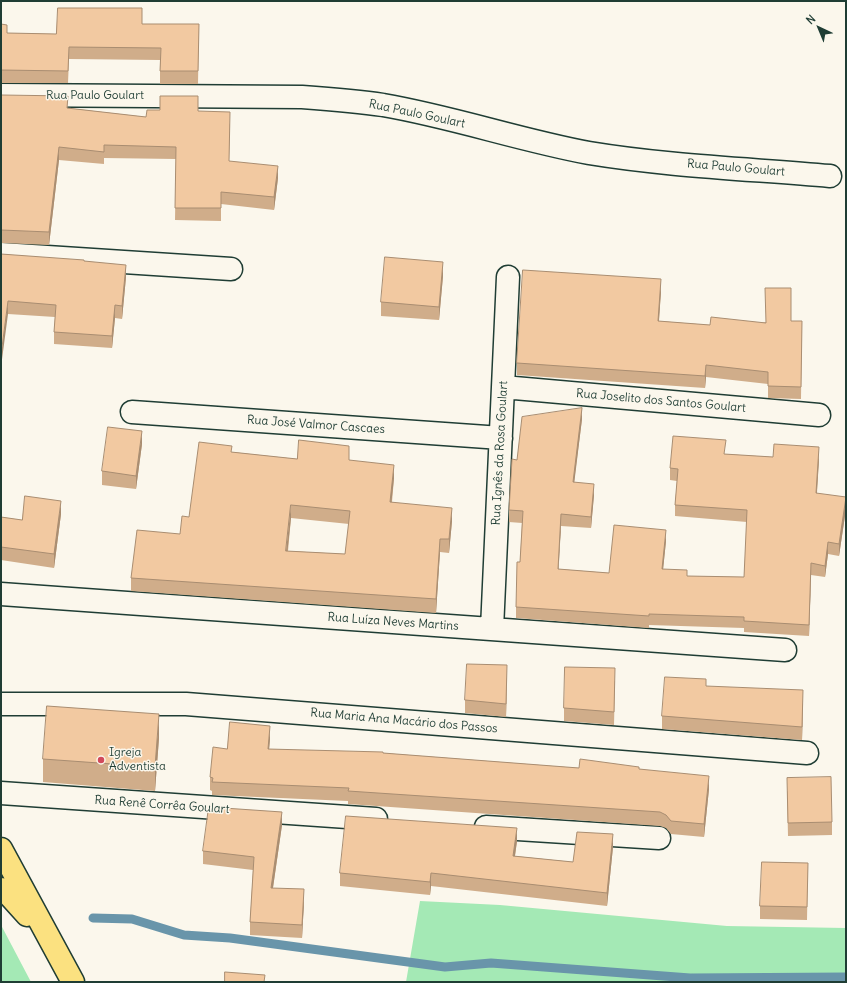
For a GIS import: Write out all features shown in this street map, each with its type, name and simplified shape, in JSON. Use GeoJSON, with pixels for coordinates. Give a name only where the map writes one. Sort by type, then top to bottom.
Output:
{"type":"FeatureCollection","features":[{"type":"Feature","properties":{"kind":"main road"},"geometry":{"type":"LineString","coordinates":[[2,854],[73,982]]}},
{"type":"Feature","properties":{"kind":"main road"},"geometry":{"type":"LineString","coordinates":[[1,889],[10,895],[54,948]]}},
{"type":"Feature","properties":{"kind":"street","name":"Rua Paulo Goulart"},"geometry":{"type":"LineString","coordinates":[[1,95],[302,98],[341,100],[383,105],[428,114],[530,141],[590,153],[649,161],[830,176]]}},
{"type":"Feature","properties":{"kind":"street"},"geometry":{"type":"LineString","coordinates":[[1,254],[231,269]]}},
{"type":"Feature","properties":{"kind":"street","name":"Rua Ignês da Rosa Goulart"},"geometry":{"type":"LineString","coordinates":[[492,629],[508,277]]}},
{"type":"Feature","properties":{"kind":"street","name":"Rua Joselito dos Santos Goulart"},"geometry":{"type":"LineString","coordinates":[[503,387],[819,415]]}},
{"type":"Feature","properties":{"kind":"street","name":"Rua José Valmor Cascaes"},"geometry":{"type":"LineString","coordinates":[[132,412],[501,438]]}},
{"type":"Feature","properties":{"kind":"street","name":"Rua Luíza Neves Martins"},"geometry":{"type":"LineString","coordinates":[[1,594],[785,650]]}},
{"type":"Feature","properties":{"kind":"street","name":"Rua Maria Ana Macário dos Passos"},"geometry":{"type":"LineString","coordinates":[[1,704],[186,704],[807,753]]}},
{"type":"Feature","properties":{"kind":"street","name":"Rua Renê Corrêa Goulart"},"geometry":{"type":"LineString","coordinates":[[1,793],[396,821]]}},
{"type":"Feature","properties":{"kind":"street"},"geometry":{"type":"LineString","coordinates":[[468,825],[659,838]]}},
{"type":"Feature","properties":{"kind":"green space"},"geometry":{"type":"Polygon","coordinates":[[[420,901],[500,905],[727,926],[846,928],[846,982],[406,982],[420,901]]]}},
{"type":"Feature","properties":{"kind":"green space"},"geometry":{"type":"Polygon","coordinates":[[[1,925],[31,982],[1,982],[1,925]]]}},
{"type":"Feature","properties":{"kind":"building"},"geometry":{"type":"Polygon","coordinates":[[[58,8],[142,8],[142,24],[199,24],[198,71],[160,71],[161,48],[69,47],[68,71],[1,70],[1,24],[7,25],[7,33],[56,34],[58,8]]]}},
{"type":"Feature","properties":{"kind":"building"},"geometry":{"type":"Polygon","coordinates":[[[1,95],[68,96],[67,108],[146,117],[147,110],[160,110],[160,96],[198,96],[198,111],[230,112],[229,161],[278,166],[274,197],[221,192],[221,208],[175,208],[176,147],[104,145],[104,152],[59,147],[49,232],[1,230],[1,95]]]}},
{"type":"Feature","properties":{"kind":"building"},"geometry":{"type":"Polygon","coordinates":[[[1,254],[84,260],[126,265],[122,306],[115,305],[112,336],[54,332],[56,305],[8,301],[1,355],[1,254]]]}},
{"type":"Feature","properties":{"kind":"building"},"geometry":{"type":"Polygon","coordinates":[[[385,257],[443,262],[439,307],[381,302],[385,257]]]}},
{"type":"Feature","properties":{"kind":"building"},"geometry":{"type":"Polygon","coordinates":[[[523,270],[661,279],[658,321],[710,325],[711,317],[766,323],[765,288],[791,288],[791,321],[802,321],[801,387],[768,386],[768,372],[706,365],[705,376],[517,363],[523,270]]]}},
{"type":"Feature","properties":{"kind":"building"},"geometry":{"type":"Polygon","coordinates":[[[582,408],[573,482],[594,484],[591,517],[561,514],[558,569],[609,573],[614,525],[666,530],[662,569],[687,570],[687,576],[744,577],[747,510],[675,505],[678,469],[670,468],[673,436],[726,440],[724,454],[773,457],[774,444],[819,447],[816,493],[846,497],[839,544],[828,542],[825,566],[811,563],[809,625],[744,621],[744,617],[649,614],[649,616],[516,607],[517,562],[520,562],[523,511],[509,510],[512,459],[517,460],[522,417],[582,408]]]}},
{"type":"Feature","properties":{"kind":"building"},"geometry":{"type":"Polygon","coordinates":[[[108,427],[142,431],[136,476],[102,471],[108,427]]]}},
{"type":"Feature","properties":{"kind":"building"},"geometry":{"type":"Polygon","coordinates":[[[299,440],[349,446],[349,460],[394,465],[390,502],[452,508],[449,539],[440,539],[436,599],[131,578],[137,530],[180,534],[182,516],[189,517],[199,442],[232,446],[231,452],[297,459],[299,440]],[[291,505],[286,551],[345,554],[350,511],[291,505]]]}},
{"type":"Feature","properties":{"kind":"building"},"geometry":{"type":"Polygon","coordinates":[[[25,496],[61,501],[54,554],[1,547],[1,517],[22,520],[25,496]]]}},
{"type":"Feature","properties":{"kind":"building"},"geometry":{"type":"Polygon","coordinates":[[[467,664],[507,665],[506,704],[465,700],[467,664]]]}},
{"type":"Feature","properties":{"kind":"building"},"geometry":{"type":"Polygon","coordinates":[[[565,667],[615,668],[614,712],[564,708],[565,667]]]}},
{"type":"Feature","properties":{"kind":"building"},"geometry":{"type":"Polygon","coordinates":[[[665,677],[706,679],[706,686],[803,690],[802,727],[662,716],[665,677]]]}},
{"type":"Feature","properties":{"kind":"building"},"geometry":{"type":"Polygon","coordinates":[[[47,706],[159,714],[155,767],[43,759],[47,706]]]}},
{"type":"Feature","properties":{"kind":"building"},"geometry":{"type":"Polygon","coordinates":[[[230,722],[270,726],[268,749],[383,752],[579,768],[580,759],[639,767],[639,769],[709,776],[704,824],[671,821],[666,815],[660,812],[348,791],[349,788],[212,782],[213,778],[210,777],[213,747],[227,749],[230,722]]]}},
{"type":"Feature","properties":{"kind":"building"},"geometry":{"type":"Polygon","coordinates":[[[831,777],[832,822],[788,823],[787,778],[831,777]]]}},
{"type":"Feature","properties":{"kind":"building"},"geometry":{"type":"Polygon","coordinates":[[[209,807],[282,812],[271,888],[304,889],[302,925],[250,922],[254,857],[203,851],[209,807]]]}},
{"type":"Feature","properties":{"kind":"building"},"geometry":{"type":"Polygon","coordinates":[[[346,816],[517,828],[513,856],[573,862],[577,832],[613,834],[607,893],[431,873],[430,882],[340,873],[346,816]]]}},
{"type":"Feature","properties":{"kind":"building"},"geometry":{"type":"Polygon","coordinates":[[[762,862],[808,863],[807,907],[760,906],[762,862]]]}},
{"type":"Feature","properties":{"kind":"building"},"geometry":{"type":"Polygon","coordinates":[[[225,972],[265,975],[264,982],[225,982],[225,972]]]}},
{"type":"Feature","properties":{"kind":"waterway"},"geometry":{"type":"LineString","coordinates":[[93,918],[132,919],[184,935],[230,938],[445,967],[491,963],[690,978],[846,977]]}},
{"type":"Feature","properties":{"kind":"place","name":"Igreja Adventista"},"geometry":{"type":"Point","coordinates":[101,760]}}]}
